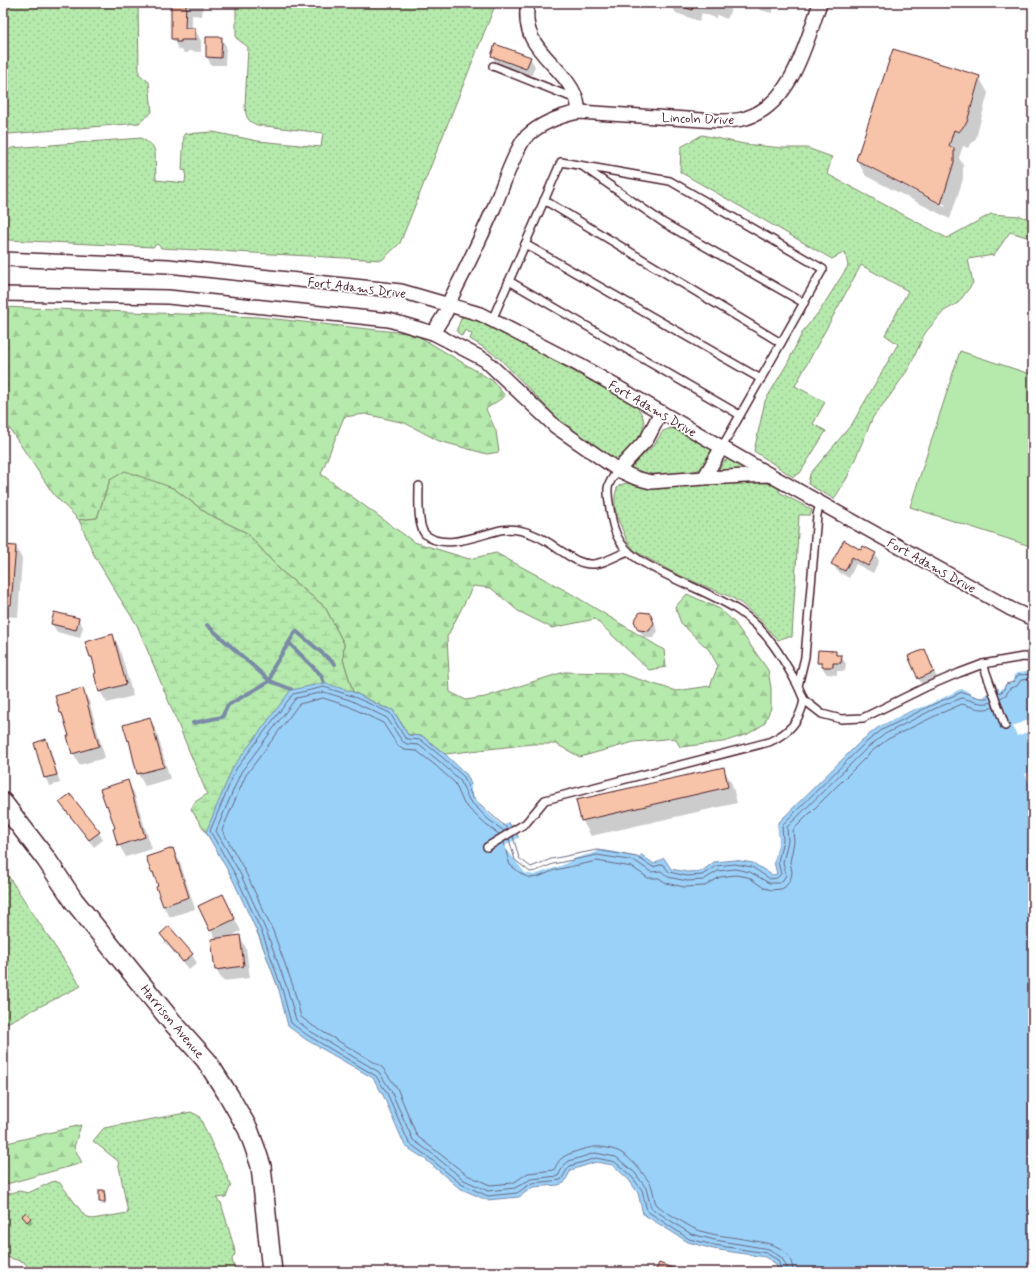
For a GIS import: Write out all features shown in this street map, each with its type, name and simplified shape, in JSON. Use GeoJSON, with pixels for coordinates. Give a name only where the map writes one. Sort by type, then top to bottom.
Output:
{"type":"FeatureCollection","features":[{"type":"Feature","properties":{"kind":"main road","name":"Harrison Avenue"},"geometry":{"type":"LineString","coordinates":[[3,803],[46,859],[74,901],[172,1022],[206,1060],[230,1096],[248,1129],[260,1166],[272,1272]]}},
{"type":"Feature","properties":{"kind":"street"},"geometry":{"type":"LineString","coordinates":[[528,3],[527,13],[531,38],[540,52],[558,70],[577,99],[579,112]]}},
{"type":"Feature","properties":{"kind":"street","name":"Lincoln Drive"},"geometry":{"type":"LineString","coordinates":[[433,333],[446,312],[448,304],[476,249],[506,174],[526,136],[545,122],[561,116],[579,112],[718,121],[732,121],[757,114],[770,105],[785,89],[801,57],[820,3]]}},
{"type":"Feature","properties":{"kind":"street","name":"Fort Adams Drive"},"geometry":{"type":"LineString","coordinates":[[3,260],[168,266],[401,291],[480,314],[579,365],[820,503],[1012,609],[1033,619]]}},
{"type":"Feature","properties":{"kind":"street"},"geometry":{"type":"LineString","coordinates":[[3,294],[168,297],[389,320],[433,333],[485,360],[556,427],[618,470],[636,478],[651,482],[770,475]]}},
{"type":"Feature","properties":{"kind":"street"},"geometry":{"type":"LineString","coordinates":[[618,470],[647,439],[661,412]]}},
{"type":"Feature","properties":{"kind":"street"},"geometry":{"type":"LineString","coordinates":[[704,478],[722,447]]}},
{"type":"Feature","properties":{"kind":"lane"},"geometry":{"type":"LineString","coordinates":[[493,66],[577,99]]}},
{"type":"Feature","properties":{"kind":"lane"},"geometry":{"type":"LineString","coordinates":[[492,320],[561,162],[670,181],[823,269],[722,447]]}},
{"type":"Feature","properties":{"kind":"lane"},"geometry":{"type":"LineString","coordinates":[[580,165],[664,223],[804,303]]}},
{"type":"Feature","properties":{"kind":"lane"},"geometry":{"type":"LineString","coordinates":[[544,200],[781,343]]}},
{"type":"Feature","properties":{"kind":"lane"},"geometry":{"type":"LineString","coordinates":[[525,244],[761,379]]}},
{"type":"Feature","properties":{"kind":"lane"},"geometry":{"type":"LineString","coordinates":[[509,281],[740,416]]}},
{"type":"Feature","properties":{"kind":"lane"},"geometry":{"type":"LineString","coordinates":[[618,470],[610,482],[607,494],[611,520],[621,543],[628,551],[646,565],[720,600],[738,610],[749,619],[777,649],[798,686],[804,700],[822,714],[841,719],[863,718],[926,687],[983,664],[1017,658],[1033,658]]}},
{"type":"Feature","properties":{"kind":"lane"},"geometry":{"type":"LineString","coordinates":[[419,486],[420,521],[422,529],[425,534],[440,541],[460,541],[494,531],[514,529],[539,537],[583,563],[592,564],[601,562],[628,551]]}},
{"type":"Feature","properties":{"kind":"lane"},"geometry":{"type":"LineString","coordinates":[[798,686],[805,657],[817,515],[820,503]]}},
{"type":"Feature","properties":{"kind":"lane"},"geometry":{"type":"LineString","coordinates":[[983,664],[1005,726]]}},
{"type":"Feature","properties":{"kind":"lane"},"geometry":{"type":"LineString","coordinates":[[487,847],[526,823],[546,800],[757,745],[777,738],[786,733],[794,724],[800,715],[804,700]]}},
{"type":"Feature","properties":{"kind":"green space"},"geometry":{"type":"Polygon","coordinates":[[[3,3],[138,3],[139,74],[149,82],[152,112],[139,123],[9,134],[3,132],[3,3]]]}},
{"type":"Feature","properties":{"kind":"green space"},"geometry":{"type":"Polygon","coordinates":[[[236,3],[496,3],[400,243],[382,260],[161,248],[157,244],[153,247],[9,240],[5,236],[3,153],[12,148],[141,138],[152,145],[155,151],[156,180],[185,183],[186,171],[182,170],[184,134],[213,132],[258,141],[321,147],[323,133],[257,125],[251,122],[248,118],[245,106],[248,47],[236,38],[236,3]]]}},
{"type":"Feature","properties":{"kind":"green space"},"geometry":{"type":"Polygon","coordinates":[[[702,135],[744,144],[782,148],[807,148],[832,157],[827,174],[947,238],[991,214],[1020,216],[1033,220],[1033,233],[1030,238],[1010,232],[994,255],[968,259],[973,283],[958,303],[944,311],[925,333],[909,368],[873,417],[847,478],[834,499],[808,484],[810,474],[852,424],[898,344],[885,335],[908,291],[861,265],[795,386],[825,402],[813,424],[826,431],[800,473],[793,477],[754,451],[765,401],[787,364],[803,331],[819,312],[848,266],[845,252],[832,259],[680,172],[681,147],[702,135]]]}},
{"type":"Feature","properties":{"kind":"green space"},"geometry":{"type":"Polygon","coordinates":[[[3,307],[257,317],[415,334],[493,381],[505,396],[486,409],[496,431],[499,452],[487,454],[439,441],[405,423],[365,414],[344,417],[321,474],[414,542],[469,559],[496,553],[570,593],[664,650],[666,667],[649,670],[595,619],[552,628],[518,611],[491,588],[473,586],[447,637],[450,692],[466,700],[485,697],[564,672],[619,673],[676,691],[710,686],[718,666],[709,650],[681,623],[675,607],[687,594],[720,609],[734,622],[768,670],[771,688],[771,708],[764,724],[748,734],[723,742],[680,747],[675,738],[634,742],[580,757],[556,744],[532,744],[445,754],[422,736],[408,735],[393,710],[383,707],[353,692],[343,659],[344,644],[325,607],[280,570],[247,533],[208,514],[173,488],[110,480],[97,518],[79,520],[54,495],[3,419],[3,307]]]}},
{"type":"Feature","properties":{"kind":"green space"},"geometry":{"type":"Polygon","coordinates":[[[463,314],[468,314],[635,405],[641,413],[644,421],[644,427],[637,440],[620,458],[613,458],[569,430],[501,360],[470,339],[472,334],[465,330],[462,336],[457,332],[463,314]]]}},
{"type":"Feature","properties":{"kind":"green space"},"geometry":{"type":"Polygon","coordinates":[[[960,351],[1033,375],[1033,547],[910,507],[960,351]]]}},
{"type":"Feature","properties":{"kind":"green space"},"geometry":{"type":"Polygon","coordinates":[[[671,428],[711,449],[712,451],[703,467],[696,471],[654,475],[645,474],[631,469],[631,466],[654,445],[663,431],[671,428]]]}},
{"type":"Feature","properties":{"kind":"green space"},"geometry":{"type":"Polygon","coordinates":[[[729,459],[749,472],[720,470],[719,469],[724,461],[729,459]]]}},
{"type":"Feature","properties":{"kind":"green space"},"geometry":{"type":"Polygon","coordinates":[[[125,471],[173,488],[208,514],[247,533],[280,570],[325,607],[344,644],[343,659],[353,692],[383,707],[393,710],[408,735],[422,736],[445,754],[418,777],[279,990],[239,891],[191,809],[195,802],[207,794],[137,625],[94,555],[79,520],[97,518],[110,480],[125,471]]]}},
{"type":"Feature","properties":{"kind":"green space"},"geometry":{"type":"Polygon","coordinates":[[[729,482],[755,482],[773,485],[780,488],[779,492],[812,510],[810,515],[799,515],[792,637],[786,637],[778,640],[758,618],[742,604],[731,597],[676,574],[634,550],[627,541],[618,519],[615,508],[615,495],[617,488],[626,483],[650,489],[729,482]]]}},
{"type":"Feature","properties":{"kind":"green space"},"geometry":{"type":"Polygon","coordinates":[[[3,868],[81,986],[3,1025],[3,868]]]}},
{"type":"Feature","properties":{"kind":"green space"},"geometry":{"type":"Polygon","coordinates":[[[191,1112],[199,1116],[231,1185],[226,1197],[216,1198],[221,1203],[234,1247],[235,1254],[232,1259],[235,1272],[32,1272],[24,1262],[3,1256],[3,1195],[19,1191],[28,1193],[54,1181],[60,1183],[84,1215],[92,1219],[128,1213],[118,1161],[93,1141],[104,1128],[191,1112]]]}},
{"type":"Feature","properties":{"kind":"green space"},"geometry":{"type":"Polygon","coordinates":[[[81,1125],[74,1147],[82,1163],[3,1185],[3,1144],[81,1125]]]}},
{"type":"Feature","properties":{"kind":"water"},"geometry":{"type":"Polygon","coordinates":[[[1015,671],[1033,671],[1033,1272],[779,1272],[775,1263],[765,1257],[713,1249],[688,1242],[643,1214],[638,1193],[629,1180],[613,1165],[596,1162],[571,1170],[564,1183],[558,1185],[533,1187],[519,1197],[487,1200],[459,1188],[425,1159],[405,1146],[383,1095],[373,1078],[305,1039],[288,1026],[279,990],[259,936],[232,878],[206,832],[233,767],[291,690],[324,683],[353,692],[383,707],[393,710],[408,735],[422,736],[445,754],[467,775],[475,794],[495,813],[510,824],[518,836],[522,856],[532,863],[597,846],[639,853],[654,864],[664,858],[671,869],[687,872],[702,871],[714,862],[735,860],[753,863],[772,875],[777,874],[774,862],[779,840],[777,824],[861,741],[880,726],[933,700],[963,688],[985,695],[994,691],[1002,686],[1015,671]]]}},
{"type":"Feature","properties":{"kind":"pier"},"geometry":{"type":"Polygon","coordinates":[[[1033,669],[1033,674],[1027,672],[1017,673],[1014,675],[1013,683],[1006,684],[1000,691],[998,687],[1001,678],[1009,677],[1014,670],[1033,669]]]}},
{"type":"Feature","properties":{"kind":"pier"},"geometry":{"type":"Polygon","coordinates":[[[962,686],[978,692],[986,692],[986,694],[982,698],[978,698],[963,689],[959,690],[876,727],[932,698],[962,686]]]}},
{"type":"Feature","properties":{"kind":"pier"},"geometry":{"type":"Polygon","coordinates":[[[1033,718],[1033,730],[1017,736],[1013,726],[1033,718]]]}},
{"type":"Feature","properties":{"kind":"pier"},"geometry":{"type":"Polygon","coordinates":[[[1033,771],[1033,782],[1029,783],[1025,774],[1033,771]]]}},
{"type":"Feature","properties":{"kind":"pier"},"geometry":{"type":"Polygon","coordinates":[[[471,785],[473,785],[477,793],[496,812],[510,821],[503,826],[491,816],[475,800],[471,791],[471,785]]]}},
{"type":"Feature","properties":{"kind":"pier"},"geometry":{"type":"Polygon","coordinates":[[[777,822],[779,840],[774,862],[773,859],[777,840],[775,824],[777,822]]]}},
{"type":"Feature","properties":{"kind":"pier"},"geometry":{"type":"Polygon","coordinates":[[[520,837],[524,854],[532,861],[550,853],[597,844],[639,851],[642,853],[638,858],[617,852],[601,850],[576,858],[563,865],[534,875],[525,873],[504,846],[520,837]]]}},
{"type":"Feature","properties":{"kind":"building"},"geometry":{"type":"Polygon","coordinates":[[[171,3],[196,3],[186,4],[185,28],[195,28],[195,40],[181,40],[181,42],[176,42],[176,39],[171,39],[171,3]]]}},
{"type":"Feature","properties":{"kind":"building"},"geometry":{"type":"Polygon","coordinates":[[[673,3],[695,3],[692,10],[673,3]]]}},
{"type":"Feature","properties":{"kind":"building"},"geometry":{"type":"Polygon","coordinates":[[[700,3],[710,3],[709,6],[700,3]]]}},
{"type":"Feature","properties":{"kind":"building"},"geometry":{"type":"Polygon","coordinates":[[[710,3],[722,3],[720,7],[710,3]]]}},
{"type":"Feature","properties":{"kind":"building"},"geometry":{"type":"Polygon","coordinates":[[[206,37],[222,37],[221,58],[206,57],[206,37]]]}},
{"type":"Feature","properties":{"kind":"building"},"geometry":{"type":"Polygon","coordinates":[[[495,44],[531,57],[526,69],[491,56],[495,44]]]}},
{"type":"Feature","properties":{"kind":"building"},"geometry":{"type":"Polygon","coordinates":[[[893,49],[980,76],[967,122],[959,132],[954,130],[949,146],[954,148],[954,162],[941,204],[856,160],[893,49]]]}},
{"type":"Feature","properties":{"kind":"building"},"geometry":{"type":"Polygon","coordinates":[[[844,540],[861,550],[863,546],[876,553],[868,566],[852,557],[845,571],[831,564],[844,540]]]}},
{"type":"Feature","properties":{"kind":"building"},"geometry":{"type":"Polygon","coordinates":[[[3,545],[16,546],[11,605],[3,605],[3,545]]]}},
{"type":"Feature","properties":{"kind":"building"},"geometry":{"type":"Polygon","coordinates":[[[54,612],[79,618],[76,630],[51,624],[54,612]]]}},
{"type":"Feature","properties":{"kind":"building"},"geometry":{"type":"Polygon","coordinates":[[[640,612],[650,613],[654,623],[649,631],[638,630],[634,621],[640,612]]]}},
{"type":"Feature","properties":{"kind":"building"},"geometry":{"type":"Polygon","coordinates":[[[113,634],[126,684],[99,692],[94,674],[96,673],[92,657],[90,657],[85,642],[113,634]]]}},
{"type":"Feature","properties":{"kind":"building"},"geometry":{"type":"Polygon","coordinates":[[[925,649],[934,672],[918,679],[908,656],[925,649]]]}},
{"type":"Feature","properties":{"kind":"building"},"geometry":{"type":"Polygon","coordinates":[[[818,650],[836,651],[836,655],[842,655],[841,663],[833,663],[833,667],[822,667],[822,663],[817,663],[818,650]]]}},
{"type":"Feature","properties":{"kind":"building"},"geometry":{"type":"Polygon","coordinates":[[[83,688],[99,746],[72,754],[67,736],[69,736],[55,696],[83,688]]]}},
{"type":"Feature","properties":{"kind":"building"},"geometry":{"type":"Polygon","coordinates":[[[150,717],[164,767],[137,774],[129,740],[128,741],[123,725],[150,717]]]}},
{"type":"Feature","properties":{"kind":"building"},"geometry":{"type":"Polygon","coordinates":[[[46,739],[57,775],[44,778],[34,743],[46,739]]]}},
{"type":"Feature","properties":{"kind":"building"},"geometry":{"type":"Polygon","coordinates":[[[724,767],[728,787],[581,821],[576,800],[724,767]]]}},
{"type":"Feature","properties":{"kind":"building"},"geometry":{"type":"Polygon","coordinates":[[[128,780],[145,837],[118,846],[113,829],[115,828],[100,789],[128,780]]]}},
{"type":"Feature","properties":{"kind":"building"},"geometry":{"type":"Polygon","coordinates":[[[70,794],[100,832],[89,840],[59,802],[70,794]]]}},
{"type":"Feature","properties":{"kind":"building"},"geometry":{"type":"Polygon","coordinates":[[[173,848],[189,897],[163,906],[156,887],[158,886],[146,857],[173,848]]]}},
{"type":"Feature","properties":{"kind":"building"},"geometry":{"type":"Polygon","coordinates":[[[223,894],[235,919],[210,931],[198,906],[223,894]]]}},
{"type":"Feature","properties":{"kind":"building"},"geometry":{"type":"Polygon","coordinates":[[[169,926],[193,954],[183,962],[160,934],[169,926]]]}},
{"type":"Feature","properties":{"kind":"building"},"geometry":{"type":"Polygon","coordinates":[[[240,935],[244,966],[215,970],[211,939],[240,935]]]}},
{"type":"Feature","properties":{"kind":"building"},"geometry":{"type":"Polygon","coordinates":[[[99,1190],[104,1190],[105,1202],[99,1202],[99,1190]]]}},
{"type":"Feature","properties":{"kind":"building"},"geometry":{"type":"Polygon","coordinates":[[[26,1212],[31,1218],[27,1222],[22,1216],[26,1212]]]}},
{"type":"Feature","properties":{"kind":"building"},"geometry":{"type":"Polygon","coordinates":[[[659,1263],[683,1272],[655,1272],[659,1263]]]}},
{"type":"Feature","properties":{"kind":"waterway"},"geometry":{"type":"LineString","coordinates":[[207,625],[270,681],[291,689]]}},
{"type":"Feature","properties":{"kind":"waterway"},"geometry":{"type":"LineString","coordinates":[[193,723],[222,717],[228,705],[270,681],[273,668],[296,631],[335,664]]}},
{"type":"Feature","properties":{"kind":"waterway"},"geometry":{"type":"LineString","coordinates":[[289,643],[321,675],[324,683]]}}]}
